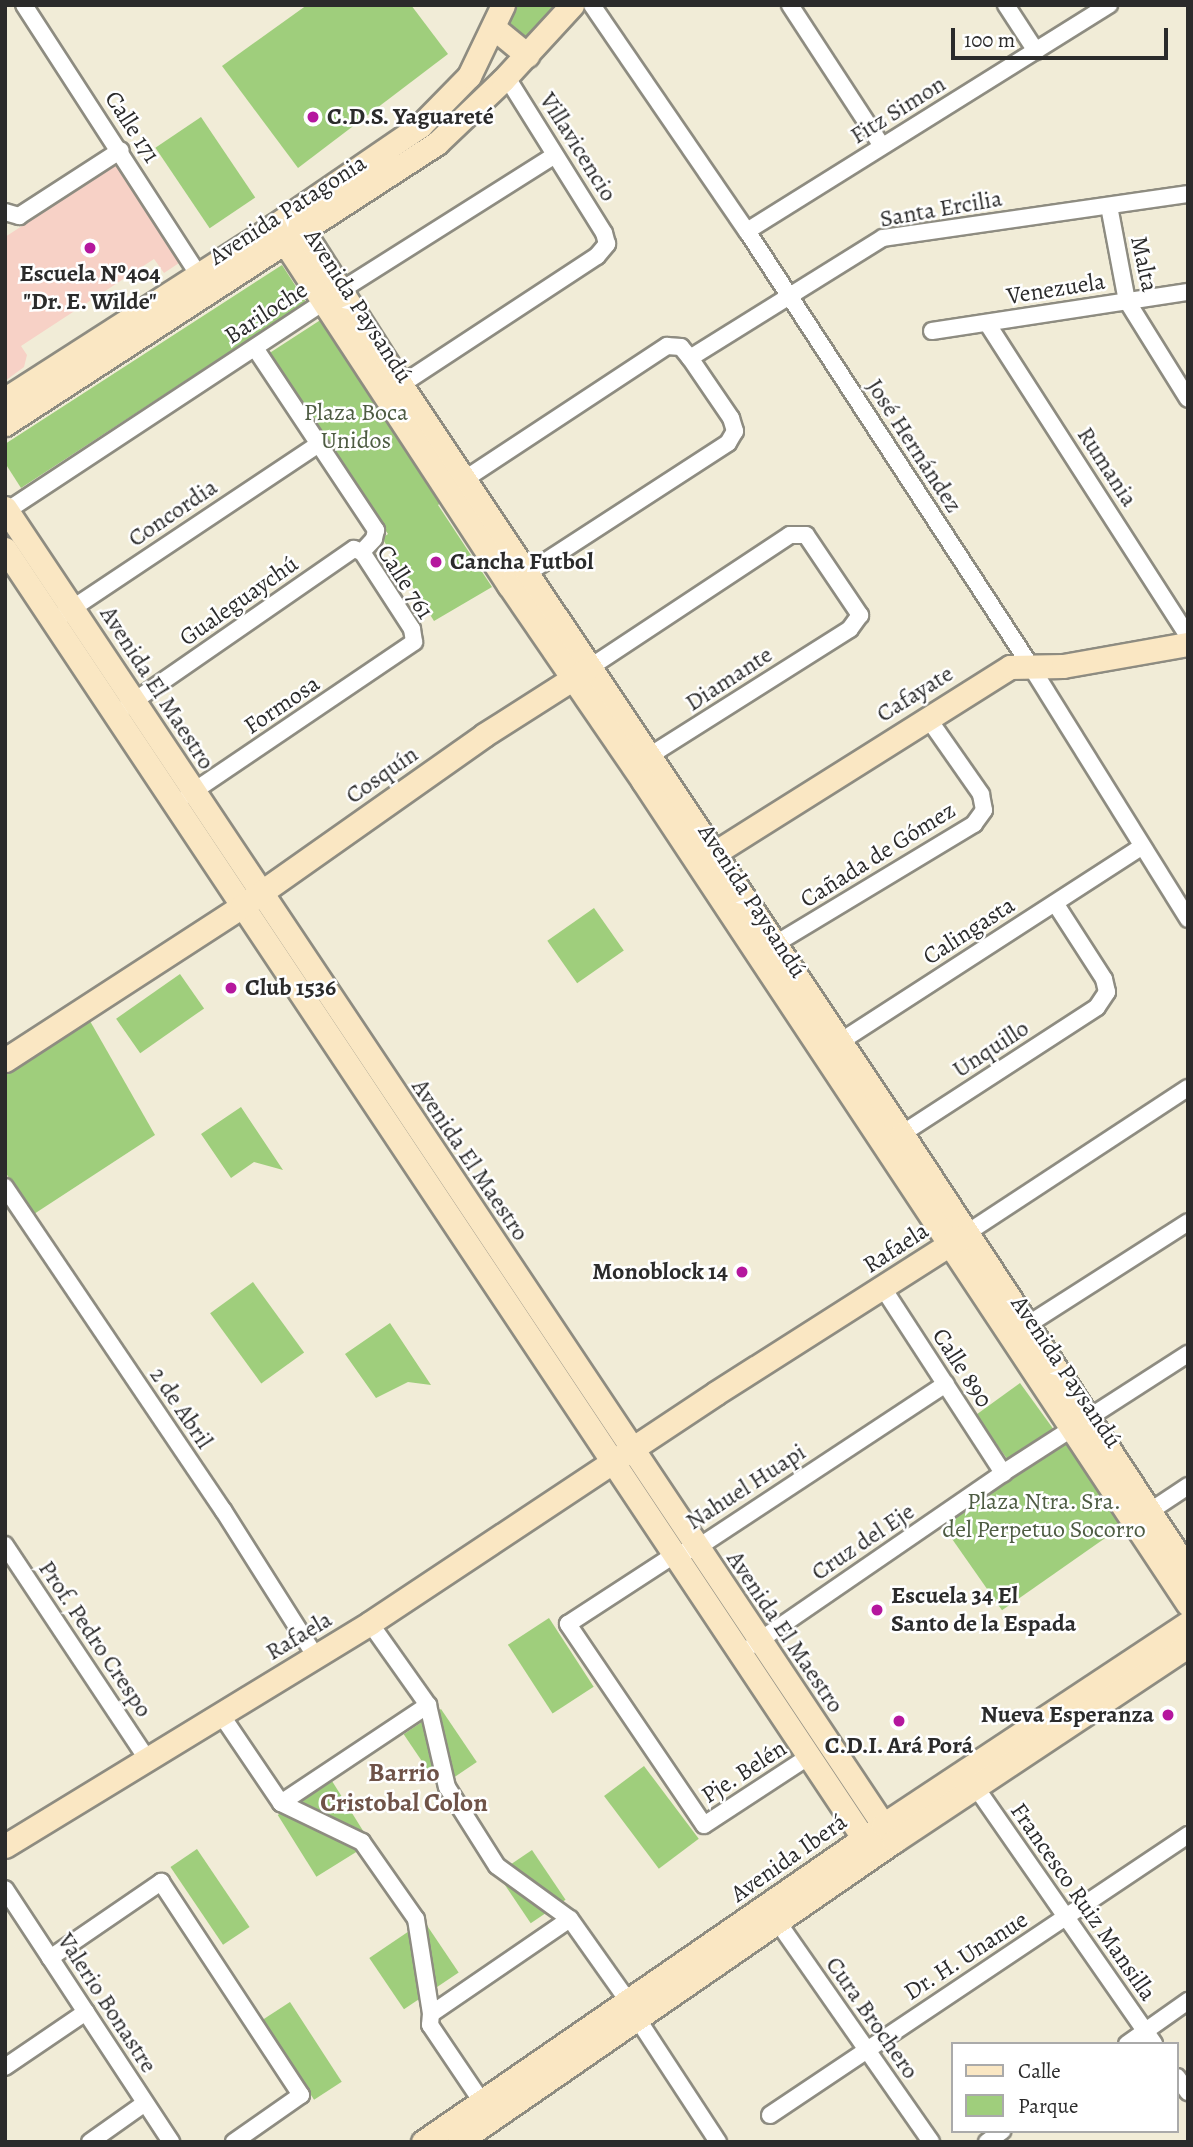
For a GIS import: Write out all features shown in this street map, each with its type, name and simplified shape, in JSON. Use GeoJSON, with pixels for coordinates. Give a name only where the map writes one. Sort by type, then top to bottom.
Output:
{"type":"FeatureCollection","features":[{"type":"Feature","properties":{"kind":"main road","name":"Avenida Patagonia"},"geometry":{"type":"LineString","coordinates":[[5,424],[289,229],[420,126],[469,76],[503,5]]}},
{"type":"Feature","properties":{"kind":"main road","name":"Avenida Patagonia"},"geometry":{"type":"LineString","coordinates":[[5,399],[199,275],[289,229],[437,143],[527,55],[572,5]]}},
{"type":"Feature","properties":{"kind":"main road"},"geometry":{"type":"LineString","coordinates":[[494,28],[527,55]]}},
{"type":"Feature","properties":{"kind":"main road","name":"Avenida Paysandú"},"geometry":{"type":"LineString","coordinates":[[289,229],[518,579],[1018,1330],[1143,1516],[1188,1570]]}},
{"type":"Feature","properties":{"kind":"main road","name":"Avenida El Maestro"},"geometry":{"type":"LineString","coordinates":[[6,510],[193,791],[251,900]]}},
{"type":"Feature","properties":{"kind":"main road","name":"Avenida El Maestro"},"geometry":{"type":"LineString","coordinates":[[5,549],[174,805],[251,900],[622,1456],[697,1548],[888,1833]]}},
{"type":"Feature","properties":{"kind":"main road","name":"Cafayate"},"geometry":{"type":"LineString","coordinates":[[705,860],[1010,667],[1063,666],[1188,644]]}},
{"type":"Feature","properties":{"kind":"main road","name":"Cosquín"},"geometry":{"type":"LineString","coordinates":[[5,1060],[251,900],[484,735],[581,673]]}},
{"type":"Feature","properties":{"kind":"main road","name":"Rafaela"},"geometry":{"type":"LineString","coordinates":[[5,1846],[370,1623],[622,1456],[959,1239]]}},
{"type":"Feature","properties":{"kind":"main road","name":"Avenida El Maestro"},"geometry":{"type":"LineString","coordinates":[[622,1456],[674,1555],[869,1846]]}},
{"type":"Feature","properties":{"kind":"main road","name":"Avenida Paysandú"},"geometry":{"type":"LineString","coordinates":[[1143,1516],[1188,1604]]}},
{"type":"Feature","properties":{"kind":"main road","name":"Avenida Iberá"},"geometry":{"type":"LineString","coordinates":[[473,2138],[632,2009],[1188,1623]]}},
{"type":"Feature","properties":{"kind":"main road","name":"Avenida Iberá"},"geometry":{"type":"LineString","coordinates":[[888,1833],[975,1786],[1188,1646]]}},
{"type":"Feature","properties":{"kind":"main road","name":"Avenida Iberá"},"geometry":{"type":"LineString","coordinates":[[423,2142],[482,2102],[777,1921],[869,1846]]}},
{"type":"Feature","properties":{"kind":"street","name":"Calle 171"},"geometry":{"type":"LineString","coordinates":[[24,5],[121,150],[199,275]]}},
{"type":"Feature","properties":{"kind":"street","name":"José Hernández"},"geometry":{"type":"LineString","coordinates":[[592,5],[747,232],[1030,665],[1188,919]]}},
{"type":"Feature","properties":{"kind":"street"},"geometry":{"type":"LineString","coordinates":[[790,5],[882,146]]}},
{"type":"Feature","properties":{"kind":"street"},"geometry":{"type":"LineString","coordinates":[[1006,5],[1036,51]]}},
{"type":"Feature","properties":{"kind":"street","name":"Fitz Simon"},"geometry":{"type":"LineString","coordinates":[[747,232],[1109,5]]}},
{"type":"Feature","properties":{"kind":"street","name":"Villavicencio"},"geometry":{"type":"LineString","coordinates":[[393,390],[597,256],[607,244],[604,233],[506,76]]}},
{"type":"Feature","properties":{"kind":"street"},"geometry":{"type":"LineString","coordinates":[[5,212],[19,216],[121,150]]}},
{"type":"Feature","properties":{"kind":"street","name":"Bariloche"},"geometry":{"type":"LineString","coordinates":[[6,510],[555,155]]}},
{"type":"Feature","properties":{"kind":"street","name":"Santa Ercilia"},"geometry":{"type":"LineString","coordinates":[[685,352],[789,296],[883,238],[1188,194]]}},
{"type":"Feature","properties":{"kind":"street","name":"Malta"},"geometry":{"type":"LineString","coordinates":[[1109,206],[1127,302],[1188,399]]}},
{"type":"Feature","properties":{"kind":"street","name":"Venezuela"},"geometry":{"type":"LineString","coordinates":[[932,331],[1188,292]]}},
{"type":"Feature","properties":{"kind":"street","name":"Rumania"},"geometry":{"type":"LineString","coordinates":[[988,323],[1188,636]]}},
{"type":"Feature","properties":{"kind":"street"},"geometry":{"type":"LineString","coordinates":[[456,485],[667,346],[685,352],[731,418],[735,431],[728,443],[518,579]]}},
{"type":"Feature","properties":{"kind":"street"},"geometry":{"type":"LineString","coordinates":[[255,348],[376,530],[374,539],[358,551]]}},
{"type":"Feature","properties":{"kind":"street","name":"Concordia"},"geometry":{"type":"LineString","coordinates":[[53,621],[319,444]]}},
{"type":"Feature","properties":{"kind":"street","name":"Diamante"},"geometry":{"type":"LineString","coordinates":[[641,761],[850,629],[860,615],[806,535],[790,535]]}},
{"type":"Feature","properties":{"kind":"street","name":"Cosquín"},"geometry":{"type":"LineString","coordinates":[[581,673],[790,535]]}},
{"type":"Feature","properties":{"kind":"street","name":"Calle 761"},"geometry":{"type":"LineString","coordinates":[[358,551],[412,629],[414,642]]}},
{"type":"Feature","properties":{"kind":"street","name":"Gualeguaychú"},"geometry":{"type":"LineString","coordinates":[[114,714],[358,551]]}},
{"type":"Feature","properties":{"kind":"street","name":"Formosa"},"geometry":{"type":"LineString","coordinates":[[174,805],[414,642]]}},
{"type":"Feature","properties":{"kind":"street","name":"Cañada de Gómez"},"geometry":{"type":"LineString","coordinates":[[765,951],[974,824],[984,810],[981,794],[927,718]]}},
{"type":"Feature","properties":{"kind":"street","name":"Calingasta"},"geometry":{"type":"LineString","coordinates":[[830,1049],[1141,847]]}},
{"type":"Feature","properties":{"kind":"street","name":"Unquillo"},"geometry":{"type":"LineString","coordinates":[[892,1140],[1097,1007],[1107,992],[1104,979],[1055,903]]}},
{"type":"Feature","properties":{"kind":"street","name":"Rafaela"},"geometry":{"type":"LineString","coordinates":[[959,1239],[1185,1096]]}},
{"type":"Feature","properties":{"kind":"street","name":"2 de Abril"},"geometry":{"type":"LineString","coordinates":[[5,1187],[223,1510],[316,1657]]}},
{"type":"Feature","properties":{"kind":"street"},"geometry":{"type":"LineString","coordinates":[[1018,1330],[1188,1222]]}},
{"type":"Feature","properties":{"kind":"street","name":"Calle 890"},"geometry":{"type":"LineString","coordinates":[[883,1287],[1003,1473]]}},
{"type":"Feature","properties":{"kind":"street","name":"Cruz del Eje"},"geometry":{"type":"LineString","coordinates":[[740,1654],[1003,1473],[1188,1354]]}},
{"type":"Feature","properties":{"kind":"street","name":"Nahuel Huapi"},"geometry":{"type":"LineString","coordinates":[[704,1825],[568,1624],[674,1555],[697,1548],[946,1384]]}},
{"type":"Feature","properties":{"kind":"street"},"geometry":{"type":"LineString","coordinates":[[1143,1516],[1188,1486]]}},
{"type":"Feature","properties":{"kind":"street","name":"Prof. Pedro Crespo"},"geometry":{"type":"LineString","coordinates":[[5,1545],[147,1759]]}},
{"type":"Feature","properties":{"kind":"street"},"geometry":{"type":"LineString","coordinates":[[370,1623],[428,1706],[447,1787],[497,1866],[570,1919],[718,2142]]}},
{"type":"Feature","properties":{"kind":"street"},"geometry":{"type":"LineString","coordinates":[[281,1803],[428,1706]]}},
{"type":"Feature","properties":{"kind":"street"},"geometry":{"type":"LineString","coordinates":[[220,1713],[281,1803],[362,1842],[416,1919],[431,2014],[430,2025],[482,2102]]}},
{"type":"Feature","properties":{"kind":"street","name":"Pje. Belén"},"geometry":{"type":"LineString","coordinates":[[704,1825],[808,1757]]}},
{"type":"Feature","properties":{"kind":"street","name":"Francesco Ruiz Mansilla"},"geometry":{"type":"LineString","coordinates":[[975,1786],[1150,2037]]}},
{"type":"Feature","properties":{"kind":"street","name":"Dr. H. Unanue"},"geometry":{"type":"LineString","coordinates":[[770,2115],[1188,1835]]}},
{"type":"Feature","properties":{"kind":"street"},"geometry":{"type":"LineString","coordinates":[[50,1958],[161,1882],[301,2095],[234,2142]]}},
{"type":"Feature","properties":{"kind":"street","name":"Valerio Bonastre"},"geometry":{"type":"LineString","coordinates":[[5,1889],[171,2142]]}},
{"type":"Feature","properties":{"kind":"street"},"geometry":{"type":"LineString","coordinates":[[431,2014],[570,1919]]}},
{"type":"Feature","properties":{"kind":"street","name":"Cura Brochero"},"geometry":{"type":"LineString","coordinates":[[777,1921],[931,2142]]}},
{"type":"Feature","properties":{"kind":"street"},"geometry":{"type":"LineString","coordinates":[[1150,2037],[1188,2001]]}},
{"type":"Feature","properties":{"kind":"street"},"geometry":{"type":"LineString","coordinates":[[5,2067],[86,2012]]}},
{"type":"Feature","properties":{"kind":"street"},"geometry":{"type":"LineString","coordinates":[[90,2142],[145,2103]]}},
{"type":"Feature","properties":{"kind":"shaded area","name":"Escuela Nº404 \"Dr. E. Wilde\""},"geometry":{"type":"Polygon","coordinates":[[[118,164],[182,261],[164,273],[154,259],[21,346],[27,355],[24,367],[5,381],[5,237],[118,164]]]}},
{"type":"Feature","properties":{"kind":"green space","name":"C.D.S. Yaguareté"},"geometry":{"type":"Polygon","coordinates":[[[307,5],[411,5],[448,54],[298,168],[222,66],[307,5]]]}},
{"type":"Feature","properties":{"kind":"green space"},"geometry":{"type":"Polygon","coordinates":[[[516,5],[563,5],[530,39],[519,37],[509,21],[516,5]]]}},
{"type":"Feature","properties":{"kind":"green space"},"geometry":{"type":"Polygon","coordinates":[[[201,117],[255,197],[210,228],[155,148],[201,117]]]}},
{"type":"Feature","properties":{"kind":"green space"},"geometry":{"type":"Polygon","coordinates":[[[282,265],[306,302],[21,488],[5,463],[5,444],[282,265]]]}},
{"type":"Feature","properties":{"kind":"green space","name":"Plaza Boca Unidos"},"geometry":{"type":"Polygon","coordinates":[[[322,319],[444,501],[438,505],[492,587],[434,621],[382,538],[388,534],[268,354],[322,319]]]}},
{"type":"Feature","properties":{"kind":"green space"},"geometry":{"type":"Polygon","coordinates":[[[594,908],[624,951],[577,983],[547,941],[594,908]]]}},
{"type":"Feature","properties":{"kind":"green space"},"geometry":{"type":"Polygon","coordinates":[[[180,974],[204,1008],[140,1053],[116,1019],[180,974]]]}},
{"type":"Feature","properties":{"kind":"green space"},"geometry":{"type":"Polygon","coordinates":[[[86,1014],[155,1135],[34,1214],[5,1172],[5,1068],[86,1014]]]}},
{"type":"Feature","properties":{"kind":"green space"},"geometry":{"type":"Polygon","coordinates":[[[241,1107],[283,1170],[254,1162],[231,1178],[201,1134],[241,1107]]]}},
{"type":"Feature","properties":{"kind":"green space"},"geometry":{"type":"Polygon","coordinates":[[[253,1282],[304,1352],[261,1384],[210,1313],[253,1282]]]}},
{"type":"Feature","properties":{"kind":"green space"},"geometry":{"type":"Polygon","coordinates":[[[390,1323],[431,1385],[408,1382],[376,1398],[345,1354],[390,1323]]]}},
{"type":"Feature","properties":{"kind":"green space"},"geometry":{"type":"Polygon","coordinates":[[[1020,1383],[1056,1433],[1012,1465],[976,1415],[1020,1383]]]}},
{"type":"Feature","properties":{"kind":"green space","name":"Plaza Ntra. Sra. del Perpetuo Socorro"},"geometry":{"type":"Polygon","coordinates":[[[1069,1434],[1130,1521],[1002,1610],[941,1523],[1069,1434]]]}},
{"type":"Feature","properties":{"kind":"green space"},"geometry":{"type":"Polygon","coordinates":[[[549,1618],[594,1687],[553,1713],[508,1645],[549,1618]]]}},
{"type":"Feature","properties":{"kind":"green space"},"geometry":{"type":"Polygon","coordinates":[[[441,1709],[477,1762],[439,1787],[404,1734],[441,1709]]]}},
{"type":"Feature","properties":{"kind":"green space"},"geometry":{"type":"Polygon","coordinates":[[[644,1766],[699,1839],[659,1869],[604,1796],[644,1766]]]}},
{"type":"Feature","properties":{"kind":"green space"},"geometry":{"type":"Polygon","coordinates":[[[332,1781],[371,1843],[316,1877],[278,1815],[332,1781]]]}},
{"type":"Feature","properties":{"kind":"green space"},"geometry":{"type":"Polygon","coordinates":[[[197,1849],[250,1927],[223,1945],[170,1867],[197,1849]]]}},
{"type":"Feature","properties":{"kind":"green space"},"geometry":{"type":"Polygon","coordinates":[[[532,1850],[566,1900],[531,1923],[497,1873],[532,1850]]]}},
{"type":"Feature","properties":{"kind":"green space"},"geometry":{"type":"Polygon","coordinates":[[[424,1921],[459,1972],[404,2009],[369,1958],[424,1921]]]}},
{"type":"Feature","properties":{"kind":"green space"},"geometry":{"type":"Polygon","coordinates":[[[290,2002],[342,2082],[314,2100],[262,2020],[290,2002]]]}},
{"type":"Feature","properties":{"kind":"place","name":"C.D.S. Yaguareté"},"geometry":{"type":"Point","coordinates":[313,117]}},
{"type":"Feature","properties":{"kind":"place","name":"Escuela Nº404 \"Dr. E. Wilde\""},"geometry":{"type":"Point","coordinates":[90,248]}},
{"type":"Feature","properties":{"kind":"place","name":"Cancha Futbol"},"geometry":{"type":"Point","coordinates":[436,562]}},
{"type":"Feature","properties":{"kind":"place","name":"Club 1536"},"geometry":{"type":"Point","coordinates":[231,988]}},
{"type":"Feature","properties":{"kind":"place","name":"Monoblock 14"},"geometry":{"type":"Point","coordinates":[742,1272]}},
{"type":"Feature","properties":{"kind":"place","name":"Escuela 34 El Santo de la Espada"},"geometry":{"type":"Point","coordinates":[877,1610]}},
{"type":"Feature","properties":{"kind":"place","name":"Nueva Esperanza"},"geometry":{"type":"Point","coordinates":[1168,1715]}},
{"type":"Feature","properties":{"kind":"place","name":"C.D.I. Ará Porá"},"geometry":{"type":"Point","coordinates":[899,1721]}},
{"type":"Feature","properties":{"kind":"district","name":"Barrio Cristobal Colon"},"geometry":{"type":"Point","coordinates":[404,1788]}}]}
